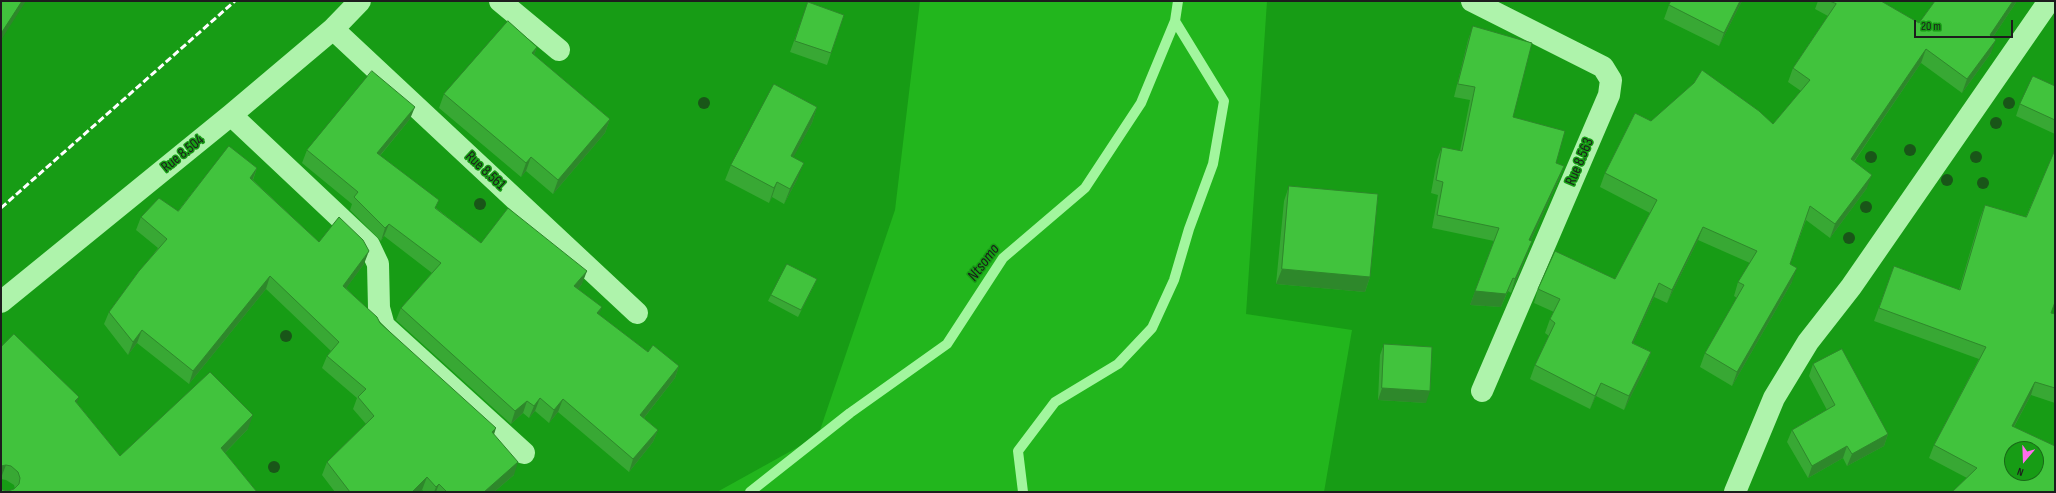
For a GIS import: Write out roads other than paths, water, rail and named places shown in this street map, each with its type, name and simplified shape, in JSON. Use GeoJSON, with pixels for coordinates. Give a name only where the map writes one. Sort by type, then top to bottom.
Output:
{"type":"FeatureCollection","features":[{"type":"Feature","properties":{"kind":"street","name":"Rue 8.504"},"geometry":{"type":"LineString","coordinates":[[1,302],[231,115],[332,29],[360,1]]}},
{"type":"Feature","properties":{"kind":"street"},"geometry":{"type":"LineString","coordinates":[[500,1],[559,50]]}},
{"type":"Feature","properties":{"kind":"street","name":"Rue 8.563"},"geometry":{"type":"LineString","coordinates":[[1472,1],[1603,68],[1612,80],[1609,96],[1482,391]]}},
{"type":"Feature","properties":{"kind":"street"},"geometry":{"type":"LineString","coordinates":[[1735,492],[1774,398],[1808,342],[1851,287],[2049,1]]}},
{"type":"Feature","properties":{"kind":"street","name":"Rue 8.561"},"geometry":{"type":"LineString","coordinates":[[332,29],[637,313]]}},
{"type":"Feature","properties":{"kind":"street"},"geometry":{"type":"LineString","coordinates":[[231,115],[369,245],[378,264],[379,308],[384,326],[524,454]]}},
{"type":"Feature","properties":{"kind":"waterway","name":"Ntsomo"},"geometry":{"type":"LineString","coordinates":[[750,492],[850,413],[947,344],[1003,258],[1085,188],[1141,103],[1175,21],[1178,1]]}},
{"type":"Feature","properties":{"kind":"waterway"},"geometry":{"type":"LineString","coordinates":[[1023,492],[1018,451],[1055,402],[1118,364],[1152,328],[1174,280],[1189,229],[1213,164],[1224,101],[1175,21]]}},
{"type":"Feature","properties":{"kind":"railway"},"geometry":{"type":"LineString","coordinates":[[1,208],[235,1]]}}]}
